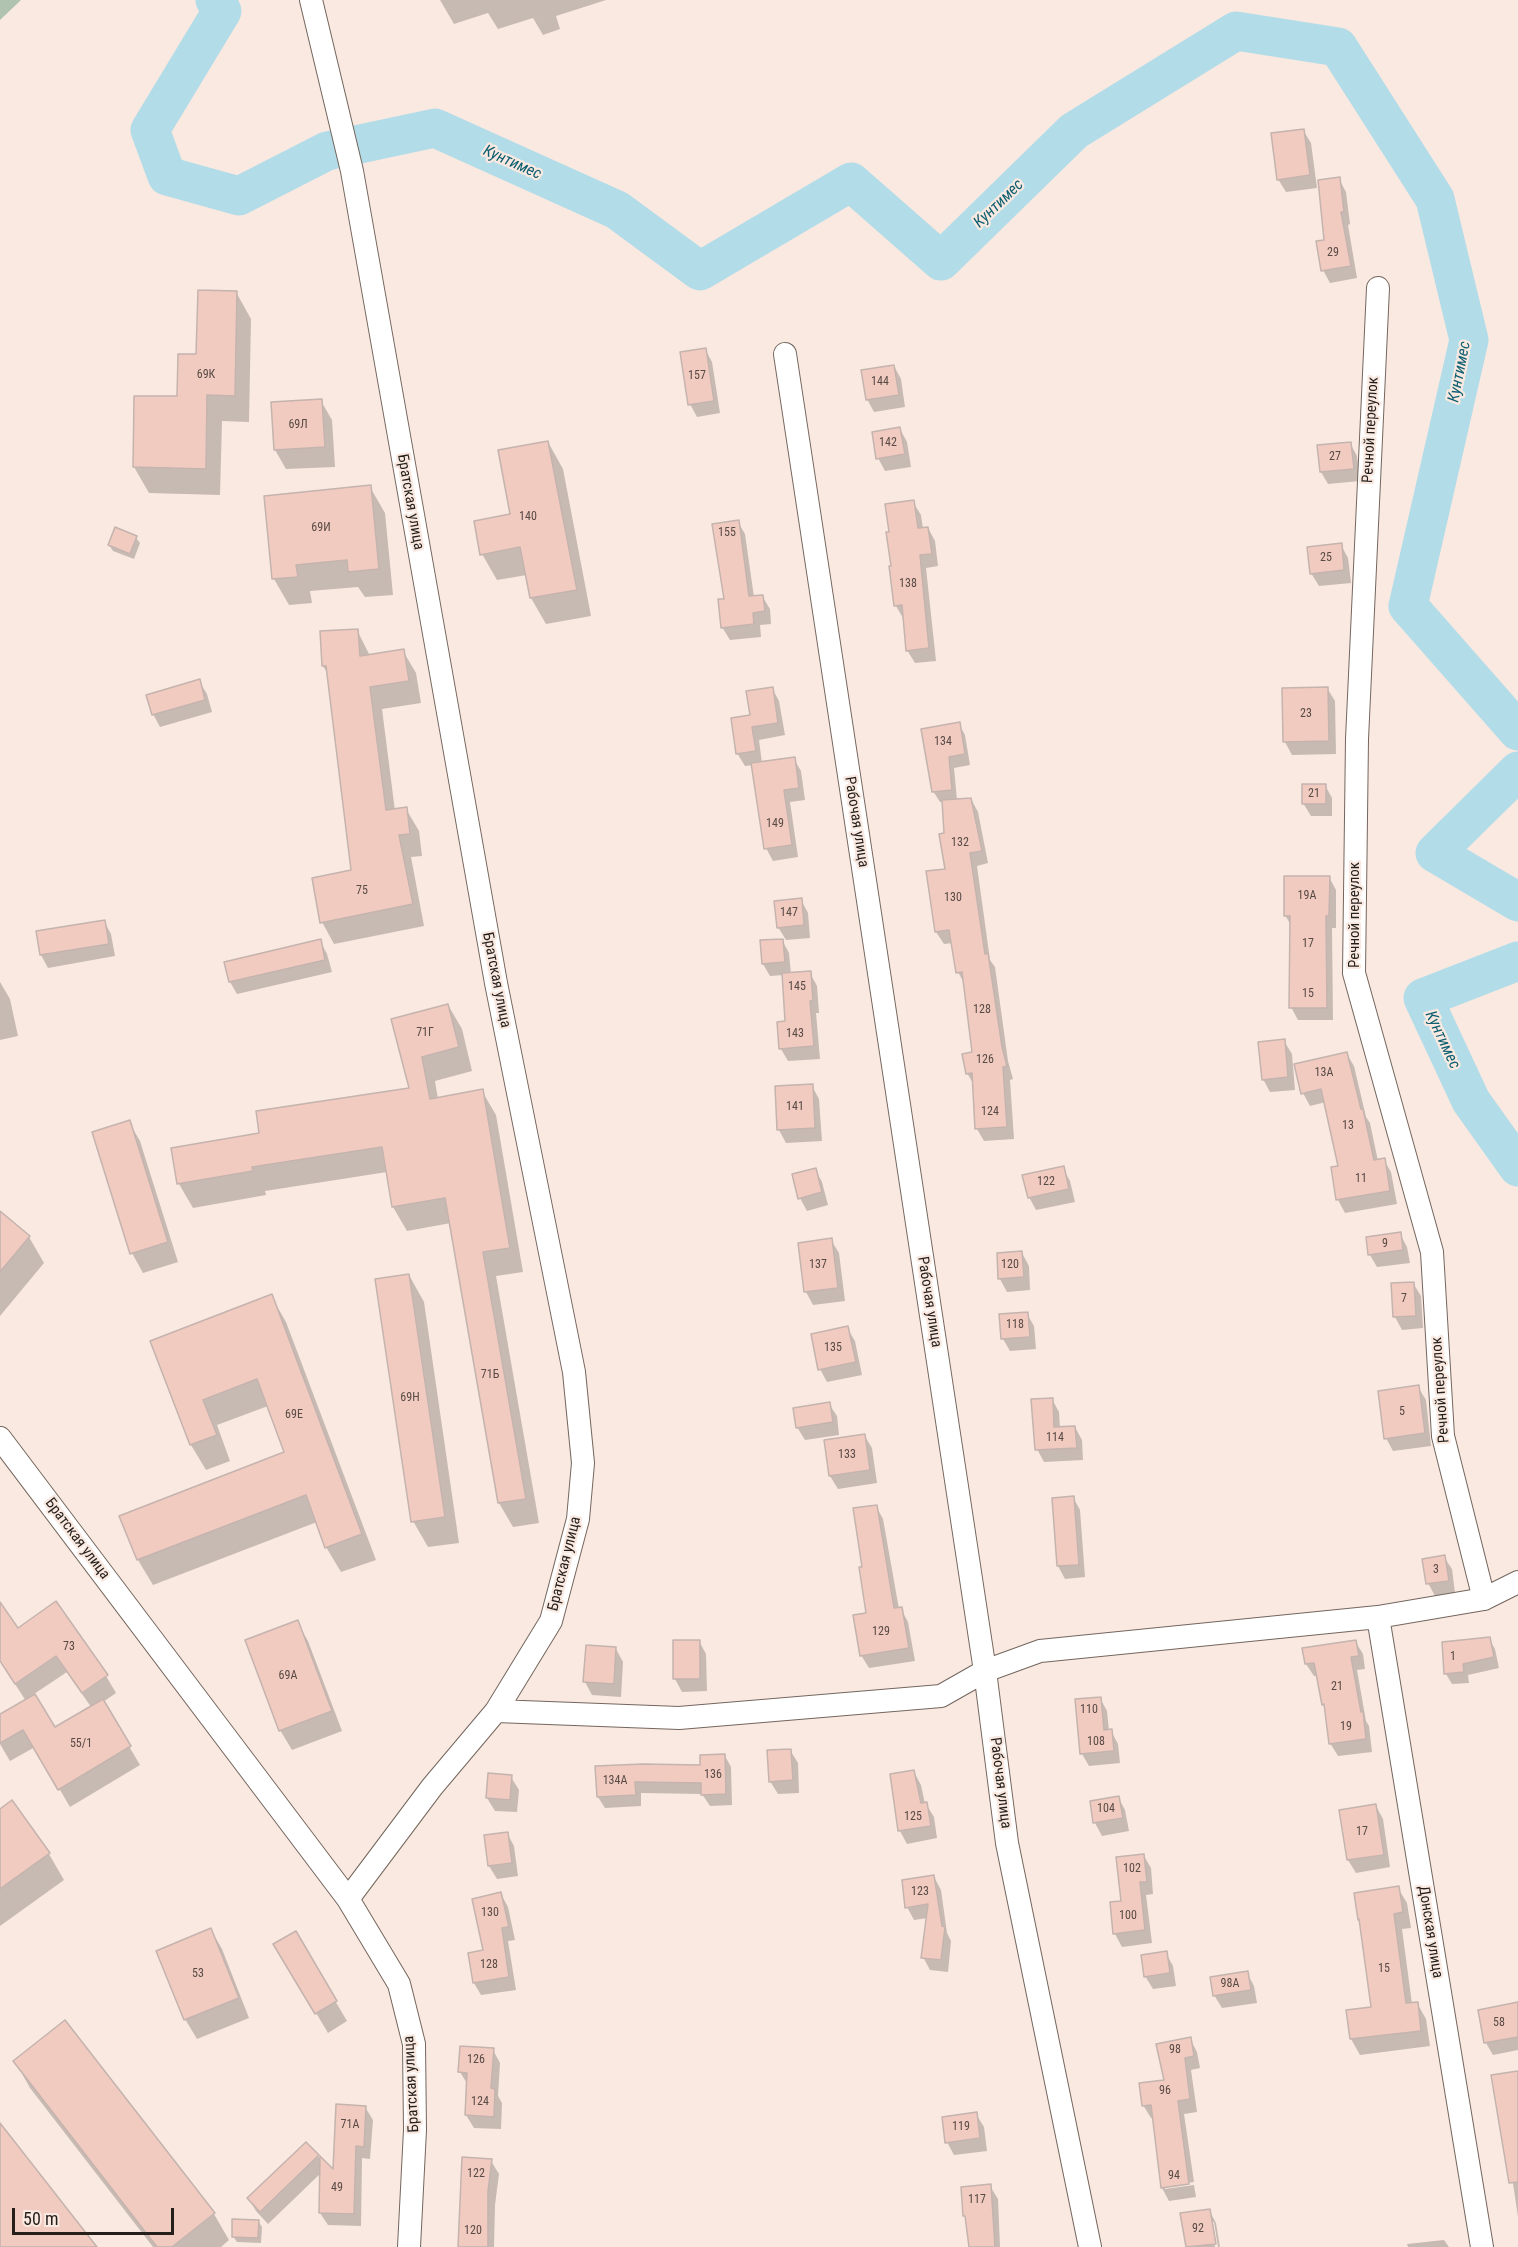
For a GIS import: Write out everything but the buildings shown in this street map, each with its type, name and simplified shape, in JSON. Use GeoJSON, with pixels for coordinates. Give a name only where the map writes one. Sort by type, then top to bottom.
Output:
{"type":"FeatureCollection","features":[{"type":"Feature","properties":{"kind":"street","name":"Братская улица"},"geometry":{"type":"LineString","coordinates":[[311,0],[352,171],[496,983],[574,1372],[583,1463],[578,1520],[551,1621],[496,1711],[432,1787],[348,1899]]}},
{"type":"Feature","properties":{"kind":"street","name":"Речной переулок"},"geometry":{"type":"LineString","coordinates":[[1378,288],[1357,739],[1354,973],[1432,1252],[1443,1436],[1484,1599]]}},
{"type":"Feature","properties":{"kind":"street","name":"Рабочая улица"},"geometry":{"type":"LineString","coordinates":[[785,354],[985,1671],[1007,1843],[1090,2247]]}},
{"type":"Feature","properties":{"kind":"street","name":"Братская улица"},"geometry":{"type":"LineString","coordinates":[[0,1438],[348,1899],[399,1984],[414,2044],[415,2130],[410,2247]]}},
{"type":"Feature","properties":{"kind":"street"},"geometry":{"type":"LineString","coordinates":[[496,1711],[691,1717],[941,1696],[985,1671],[1040,1651],[1378,1617],[1484,1599],[1518,1582]]}},
{"type":"Feature","properties":{"kind":"street","name":"Донская улица"},"geometry":{"type":"LineString","coordinates":[[1378,1617],[1482,2247]]}},
{"type":"Feature","properties":{"kind":"green space"},"geometry":{"type":"Polygon","coordinates":[[[0,0],[21,0],[0,20],[0,0]]]}},
{"type":"Feature","properties":{"kind":"waterway","name":"Кунтимес"},"geometry":{"type":"LineString","coordinates":[[215,0],[222,11],[150,130],[167,176],[239,196],[327,151],[435,128],[617,210],[700,271],[851,182],[941,261],[1074,131],[1236,31],[1338,47],[1435,199],[1469,340],[1408,606],[1518,731]]}},
{"type":"Feature","properties":{"kind":"waterway","name":"Кунтимес"},"geometry":{"type":"LineString","coordinates":[[1518,771],[1435,853],[1518,902]]}},
{"type":"Feature","properties":{"kind":"waterway","name":"Кунтимес"},"geometry":{"type":"LineString","coordinates":[[1518,961],[1423,998],[1471,1101],[1518,1167]]}}]}
